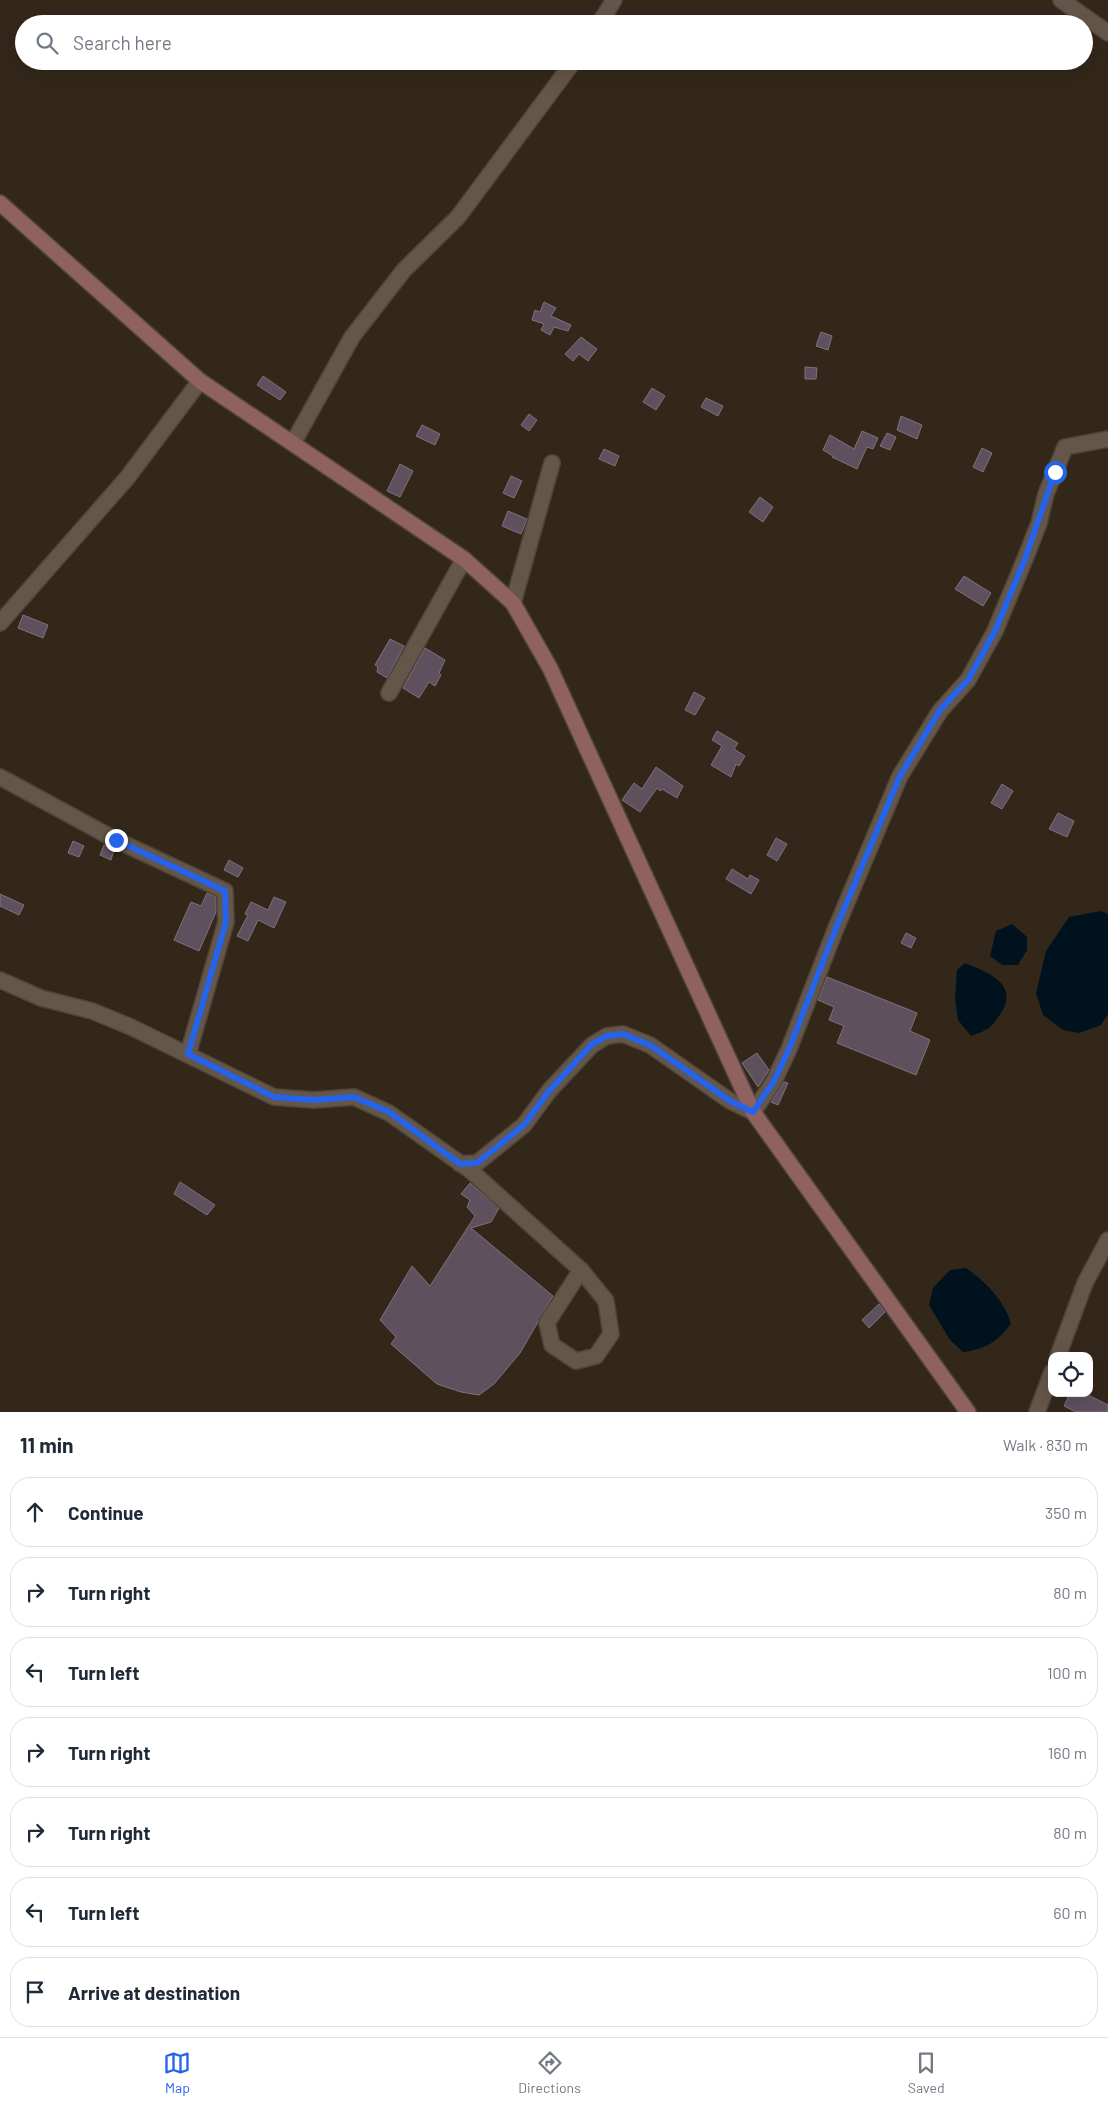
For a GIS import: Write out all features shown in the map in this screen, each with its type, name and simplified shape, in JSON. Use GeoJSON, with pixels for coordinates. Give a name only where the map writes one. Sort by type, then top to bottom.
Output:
{"type":"FeatureCollection","features":[{"type":"Feature","properties":{"kind":"main road"},"geometry":{"type":"LineString","coordinates":[[0,203],[200,381],[464,560],[513,603],[550,668],[753,1112],[968,1412]]}},
{"type":"Feature","properties":{"kind":"street"},"geometry":{"type":"LineString","coordinates":[[605,15],[614,0]]}},
{"type":"Feature","properties":{"kind":"street"},"geometry":{"type":"LineString","coordinates":[[1061,0],[1083,15]]}},
{"type":"Feature","properties":{"kind":"street"},"geometry":{"type":"LineString","coordinates":[[1093,22],[1108,32]]}},
{"type":"Feature","properties":{"kind":"street"},"geometry":{"type":"LineString","coordinates":[[293,443],[352,337],[404,270],[458,217],[567,70]]}},
{"type":"Feature","properties":{"kind":"street"},"geometry":{"type":"LineString","coordinates":[[0,623],[127,478],[200,381]]}},
{"type":"Feature","properties":{"kind":"street"},"geometry":{"type":"LineString","coordinates":[[460,1164],[477,1163],[524,1125],[549,1091],[592,1044],[607,1036],[623,1034],[650,1045],[730,1101],[753,1112],[774,1081],[789,1049],[836,928],[900,776],[940,710],[968,680],[995,631],[1025,559],[1039,522],[1046,494],[1065,447],[1108,438]]}},
{"type":"Feature","properties":{"kind":"street"},"geometry":{"type":"LineString","coordinates":[[513,603],[552,463]]}},
{"type":"Feature","properties":{"kind":"street"},"geometry":{"type":"LineString","coordinates":[[389,693],[464,560]]}},
{"type":"Feature","properties":{"kind":"street"},"geometry":{"type":"LineString","coordinates":[[0,777],[116,840],[225,891],[226,922],[188,1054]]}},
{"type":"Feature","properties":{"kind":"street"},"geometry":{"type":"LineString","coordinates":[[0,980],[41,998],[92,1011],[188,1054],[274,1097],[314,1100],[354,1097],[389,1112],[460,1164],[581,1270],[606,1301],[611,1334],[596,1356],[576,1361],[552,1345],[547,1323],[581,1270]]}},
{"type":"Feature","properties":{"kind":"street"},"geometry":{"type":"LineString","coordinates":[[1059,1352],[1085,1283],[1108,1240]]}},
{"type":"Feature","properties":{"kind":"street"},"geometry":{"type":"LineString","coordinates":[[1037,1412],[1048,1383]]}},
{"type":"Feature","properties":{"kind":"water"},"geometry":{"type":"Polygon","coordinates":[[[1101,911],[1108,914],[1108,1014],[1101,1025],[1079,1033],[1063,1030],[1043,1015],[1036,993],[1046,951],[1069,917],[1101,911]]]}},
{"type":"Feature","properties":{"kind":"water"},"geometry":{"type":"Polygon","coordinates":[[[1012,924],[1027,937],[1027,950],[1018,965],[1002,965],[990,956],[996,931],[1012,924]]]}},
{"type":"Feature","properties":{"kind":"water"},"geometry":{"type":"Polygon","coordinates":[[[965,963],[991,975],[1004,987],[1006,994],[1006,1003],[1001,1013],[989,1028],[971,1036],[958,1020],[955,998],[957,970],[965,963]]]}},
{"type":"Feature","properties":{"kind":"water"},"geometry":{"type":"Polygon","coordinates":[[[966,1268],[993,1292],[1004,1307],[1011,1324],[1001,1336],[985,1347],[963,1352],[950,1340],[929,1305],[933,1288],[950,1270],[966,1268]]]}},
{"type":"Feature","properties":{"kind":"building"},"geometry":{"type":"Polygon","coordinates":[[[544,302],[556,308],[551,316],[571,325],[568,331],[554,327],[550,335],[541,330],[544,324],[532,320],[535,310],[540,312],[544,302]]]}},
{"type":"Feature","properties":{"kind":"building"},"geometry":{"type":"Polygon","coordinates":[[[821,332],[832,336],[828,350],[816,346],[821,332]]]}},
{"type":"Feature","properties":{"kind":"building"},"geometry":{"type":"Polygon","coordinates":[[[581,337],[597,349],[588,361],[579,354],[573,361],[565,354],[581,337]]]}},
{"type":"Feature","properties":{"kind":"building"},"geometry":{"type":"Polygon","coordinates":[[[805,367],[817,368],[816,379],[805,379],[805,367]]]}},
{"type":"Feature","properties":{"kind":"building"},"geometry":{"type":"Polygon","coordinates":[[[263,376],[286,392],[280,400],[257,385],[263,376]]]}},
{"type":"Feature","properties":{"kind":"building"},"geometry":{"type":"Polygon","coordinates":[[[652,388],[665,396],[656,410],[643,402],[652,388]]]}},
{"type":"Feature","properties":{"kind":"building"},"geometry":{"type":"Polygon","coordinates":[[[706,398],[723,406],[718,416],[701,407],[706,398]]]}},
{"type":"Feature","properties":{"kind":"building"},"geometry":{"type":"Polygon","coordinates":[[[529,414],[537,420],[529,431],[521,425],[529,414]]]}},
{"type":"Feature","properties":{"kind":"building"},"geometry":{"type":"Polygon","coordinates":[[[901,416],[922,425],[917,439],[897,430],[901,416]]]}},
{"type":"Feature","properties":{"kind":"building"},"geometry":{"type":"Polygon","coordinates":[[[422,425],[440,434],[435,445],[416,436],[422,425]]]}},
{"type":"Feature","properties":{"kind":"building"},"geometry":{"type":"Polygon","coordinates":[[[862,431],[878,438],[873,449],[867,447],[857,469],[832,457],[823,450],[830,435],[854,449],[862,431]]]}},
{"type":"Feature","properties":{"kind":"building"},"geometry":{"type":"Polygon","coordinates":[[[887,433],[896,437],[890,450],[880,446],[887,433]]]}},
{"type":"Feature","properties":{"kind":"building"},"geometry":{"type":"Polygon","coordinates":[[[982,448],[992,453],[983,472],[973,467],[982,448]]]}},
{"type":"Feature","properties":{"kind":"building"},"geometry":{"type":"Polygon","coordinates":[[[604,449],[619,456],[615,466],[599,459],[604,449]]]}},
{"type":"Feature","properties":{"kind":"building"},"geometry":{"type":"Polygon","coordinates":[[[400,464],[413,471],[400,497],[387,491],[400,464]]]}},
{"type":"Feature","properties":{"kind":"building"},"geometry":{"type":"Polygon","coordinates":[[[511,476],[522,481],[514,498],[503,493],[511,476]]]}},
{"type":"Feature","properties":{"kind":"building"},"geometry":{"type":"Polygon","coordinates":[[[760,497],[773,507],[763,522],[749,512],[760,497]]]}},
{"type":"Feature","properties":{"kind":"building"},"geometry":{"type":"Polygon","coordinates":[[[508,511],[527,519],[521,534],[502,526],[508,511]]]}},
{"type":"Feature","properties":{"kind":"building"},"geometry":{"type":"Polygon","coordinates":[[[964,576],[991,593],[983,606],[955,589],[964,576]]]}},
{"type":"Feature","properties":{"kind":"building"},"geometry":{"type":"Polygon","coordinates":[[[23,615],[48,625],[43,638],[18,628],[23,615]]]}},
{"type":"Feature","properties":{"kind":"building"},"geometry":{"type":"Polygon","coordinates":[[[390,639],[404,646],[387,678],[377,672],[378,667],[375,665],[390,639]]]}},
{"type":"Feature","properties":{"kind":"building"},"geometry":{"type":"Polygon","coordinates":[[[425,648],[445,660],[439,673],[441,675],[435,686],[429,682],[419,698],[403,688],[425,648]]]}},
{"type":"Feature","properties":{"kind":"building"},"geometry":{"type":"Polygon","coordinates":[[[694,692],[705,698],[695,715],[685,710],[694,692]]]}},
{"type":"Feature","properties":{"kind":"building"},"geometry":{"type":"Polygon","coordinates":[[[717,731],[738,743],[734,749],[745,756],[739,766],[736,764],[731,777],[711,765],[722,746],[712,740],[717,731]]]}},
{"type":"Feature","properties":{"kind":"building"},"geometry":{"type":"Polygon","coordinates":[[[656,767],[683,786],[677,798],[657,788],[640,812],[622,800],[634,783],[642,789],[656,767]]]}},
{"type":"Feature","properties":{"kind":"building"},"geometry":{"type":"Polygon","coordinates":[[[1002,784],[1013,791],[1002,809],[991,803],[1002,784]]]}},
{"type":"Feature","properties":{"kind":"building"},"geometry":{"type":"Polygon","coordinates":[[[1058,813],[1074,821],[1067,837],[1049,829],[1058,813]]]}},
{"type":"Feature","properties":{"kind":"building"},"geometry":{"type":"Polygon","coordinates":[[[776,838],[787,844],[777,861],[767,855],[776,838]]]}},
{"type":"Feature","properties":{"kind":"building"},"geometry":{"type":"Polygon","coordinates":[[[73,841],[84,846],[79,857],[68,853],[73,841]]]}},
{"type":"Feature","properties":{"kind":"building"},"geometry":{"type":"Polygon","coordinates":[[[104,845],[114,850],[111,860],[100,855],[104,845]]]}},
{"type":"Feature","properties":{"kind":"building"},"geometry":{"type":"Polygon","coordinates":[[[229,860],[243,868],[238,877],[224,870],[229,860]]]}},
{"type":"Feature","properties":{"kind":"building"},"geometry":{"type":"Polygon","coordinates":[[[732,869],[748,879],[750,875],[759,880],[751,894],[726,879],[732,869]]]}},
{"type":"Feature","properties":{"kind":"building"},"geometry":{"type":"Polygon","coordinates":[[[207,893],[216,897],[216,912],[199,951],[174,940],[191,902],[201,906],[207,893]]]}},
{"type":"Feature","properties":{"kind":"building"},"geometry":{"type":"Polygon","coordinates":[[[0,894],[24,905],[19,915],[0,906],[0,894]]]}},
{"type":"Feature","properties":{"kind":"building"},"geometry":{"type":"Polygon","coordinates":[[[274,897],[286,902],[274,928],[258,920],[248,941],[237,936],[248,915],[245,914],[251,902],[268,910],[274,897]]]}},
{"type":"Feature","properties":{"kind":"building"},"geometry":{"type":"Polygon","coordinates":[[[906,933],[916,938],[911,948],[901,943],[906,933]]]}},
{"type":"Feature","properties":{"kind":"building"},"geometry":{"type":"Polygon","coordinates":[[[827,977],[917,1013],[910,1031],[930,1040],[916,1075],[837,1043],[844,1026],[829,1020],[834,1007],[818,1000],[827,977]]]}},
{"type":"Feature","properties":{"kind":"building"},"geometry":{"type":"Polygon","coordinates":[[[757,1053],[769,1070],[758,1087],[742,1063],[757,1053]]]}},
{"type":"Feature","properties":{"kind":"building"},"geometry":{"type":"Polygon","coordinates":[[[784,1082],[788,1083],[778,1105],[771,1102],[784,1082]]]}},
{"type":"Feature","properties":{"kind":"building"},"geometry":{"type":"Polygon","coordinates":[[[180,1182],[215,1205],[207,1215],[174,1194],[180,1182]]]}},
{"type":"Feature","properties":{"kind":"building"},"geometry":{"type":"Polygon","coordinates":[[[470,1183],[499,1208],[491,1222],[471,1228],[553,1296],[520,1353],[494,1384],[479,1395],[461,1392],[437,1384],[391,1344],[396,1337],[380,1320],[412,1266],[430,1286],[475,1216],[467,1207],[470,1200],[461,1194],[470,1183]]]}},
{"type":"Feature","properties":{"kind":"building"},"geometry":{"type":"Polygon","coordinates":[[[879,1304],[885,1312],[869,1328],[862,1320],[879,1304]]]}},
{"type":"Feature","properties":{"kind":"building"},"geometry":{"type":"Polygon","coordinates":[[[1068,1397],[1092,1397],[1108,1405],[1108,1412],[1076,1412],[1064,1406],[1068,1397]]]}},
{"type":"Feature","properties":{"kind":"route"},"geometry":{"type":"LineString","coordinates":[[116,840],[225,891],[226,922],[188,1054],[274,1097],[314,1100],[354,1097],[389,1112],[460,1164],[477,1163],[524,1125],[549,1091],[592,1044],[607,1036],[623,1034],[650,1045],[730,1101],[753,1112],[774,1081],[789,1049],[836,928],[900,776],[940,710],[968,680],[995,631],[1039,522],[1046,494],[1055,472]]}}]}
